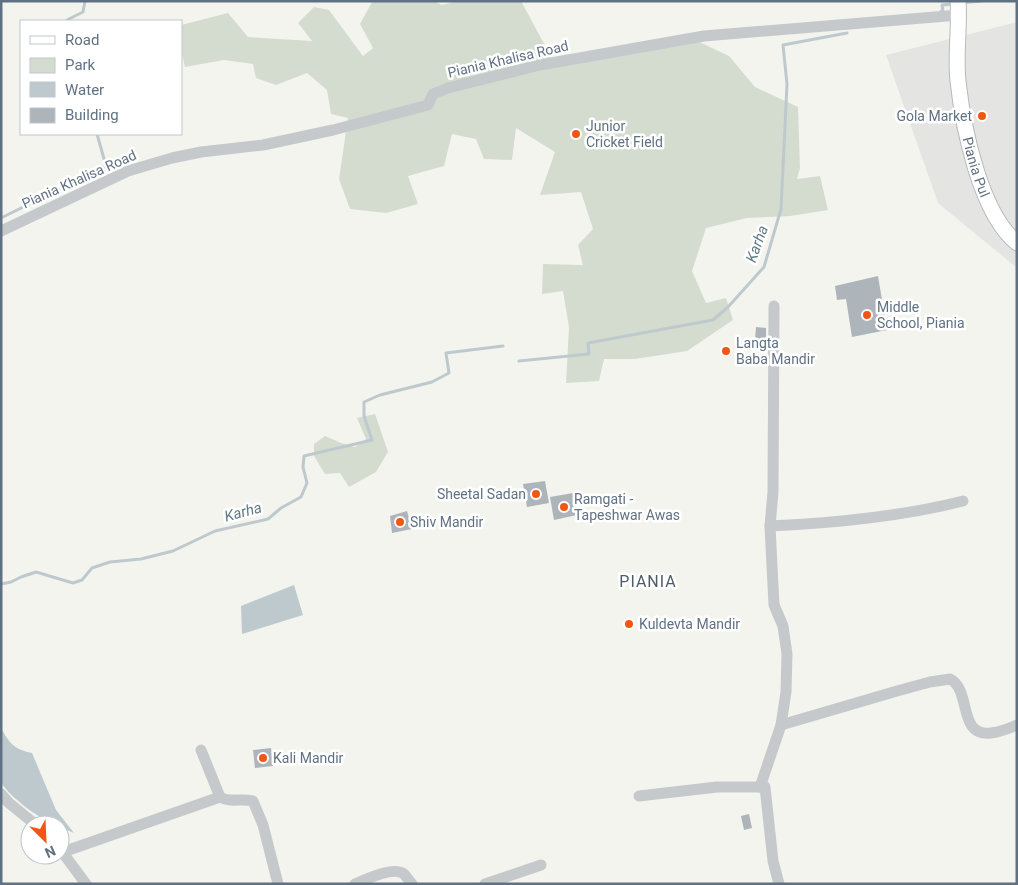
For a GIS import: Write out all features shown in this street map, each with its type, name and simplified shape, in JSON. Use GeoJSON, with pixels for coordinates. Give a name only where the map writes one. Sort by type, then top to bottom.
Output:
{"type":"FeatureCollection","features":[{"type":"Feature","properties":{"kind":"main road","name":"Piania Pul"},"geometry":{"type":"LineString","coordinates":[[959,8],[957,80],[967,135],[979,183],[994,215],[1017,243]]}},
{"type":"Feature","properties":{"kind":"street","name":"Piania Khalisa Road"},"geometry":{"type":"LineString","coordinates":[[1,231],[128,171],[200,152],[263,145],[390,116],[428,105],[433,94],[448,88],[540,65],[704,36],[959,8]]}},
{"type":"Feature","properties":{"kind":"street"},"geometry":{"type":"LineString","coordinates":[[760,787],[781,725],[786,692],[787,654],[783,626],[774,605],[770,526],[773,492],[774,306]]}},
{"type":"Feature","properties":{"kind":"street"},"geometry":{"type":"LineString","coordinates":[[770,526],[885,517],[938,508],[964,501]]}},
{"type":"Feature","properties":{"kind":"street"},"geometry":{"type":"LineString","coordinates":[[781,725],[897,690],[950,679],[960,690],[968,720],[973,728],[979,732],[996,732],[1017,725]]}},
{"type":"Feature","properties":{"kind":"street"},"geometry":{"type":"LineString","coordinates":[[201,750],[220,797],[225,800],[245,799],[253,801],[263,825],[278,884]]}},
{"type":"Feature","properties":{"kind":"street"},"geometry":{"type":"LineString","coordinates":[[639,796],[717,787],[765,786],[773,861],[779,884]]}},
{"type":"Feature","properties":{"kind":"street"},"geometry":{"type":"LineString","coordinates":[[1,794],[24,815]]}},
{"type":"Feature","properties":{"kind":"street"},"geometry":{"type":"LineString","coordinates":[[70,848],[220,797]]}},
{"type":"Feature","properties":{"kind":"street"},"geometry":{"type":"LineString","coordinates":[[70,862],[86,884]]}},
{"type":"Feature","properties":{"kind":"street"},"geometry":{"type":"LineString","coordinates":[[485,884],[541,865]]}},
{"type":"Feature","properties":{"kind":"street"},"geometry":{"type":"LineString","coordinates":[[355,884],[386,872],[398,871],[404,874],[412,884]]}},
{"type":"Feature","properties":{"kind":"shaded area"},"geometry":{"type":"Polygon","coordinates":[[[1017,22],[1017,268],[938,203],[886,55],[1017,22]]]}},
{"type":"Feature","properties":{"kind":"green space"},"geometry":{"type":"Polygon","coordinates":[[[433,1],[442,5],[458,1],[521,1],[556,66],[695,40],[729,56],[755,87],[798,107],[800,168],[797,179],[820,176],[828,210],[790,216],[747,218],[706,228],[692,271],[706,303],[726,298],[733,320],[687,351],[635,359],[604,359],[599,381],[566,383],[569,327],[563,291],[542,294],[543,264],[583,265],[578,245],[593,229],[581,192],[540,195],[555,152],[516,128],[512,160],[484,159],[476,139],[452,134],[444,166],[408,176],[418,204],[386,213],[350,209],[339,179],[348,118],[331,114],[327,90],[307,73],[276,85],[256,78],[253,64],[224,60],[185,67],[182,54],[182,25],[228,13],[248,37],[312,41],[298,23],[314,7],[329,10],[363,56],[373,48],[360,24],[372,2],[433,1]]]}},
{"type":"Feature","properties":{"kind":"green space"},"geometry":{"type":"Polygon","coordinates":[[[375,414],[388,452],[376,472],[349,487],[340,473],[325,474],[314,456],[314,444],[325,436],[355,447],[366,439],[357,418],[375,414]]]}},
{"type":"Feature","properties":{"kind":"water"},"geometry":{"type":"Polygon","coordinates":[[[294,585],[303,615],[242,634],[241,606],[294,585]]]}},
{"type":"Feature","properties":{"kind":"water"},"geometry":{"type":"Polygon","coordinates":[[[1,728],[13,745],[21,750],[32,753],[56,810],[60,815],[37,815],[11,794],[1,782],[1,728]]]}},
{"type":"Feature","properties":{"kind":"building","name":"Middle School, Piania"},"geometry":{"type":"Polygon","coordinates":[[[878,276],[887,330],[852,337],[846,299],[837,300],[835,286],[878,276]]]}},
{"type":"Feature","properties":{"kind":"building"},"geometry":{"type":"Polygon","coordinates":[[[756,327],[766,328],[766,340],[755,340],[756,327]]]}},
{"type":"Feature","properties":{"kind":"building","name":"Sheetal Sadan"},"geometry":{"type":"Polygon","coordinates":[[[545,481],[549,503],[527,507],[523,484],[545,481]]]}},
{"type":"Feature","properties":{"kind":"building","name":"Ramgati - Tapeshwar Awas"},"geometry":{"type":"Polygon","coordinates":[[[573,493],[577,515],[554,520],[550,497],[573,493]]]}},
{"type":"Feature","properties":{"kind":"building","name":"Shiv Mandir"},"geometry":{"type":"Polygon","coordinates":[[[407,511],[412,529],[392,533],[390,516],[407,511]]]}},
{"type":"Feature","properties":{"kind":"building","name":"Kali Mandir"},"geometry":{"type":"Polygon","coordinates":[[[271,748],[273,766],[255,768],[253,750],[271,748]]]}},
{"type":"Feature","properties":{"kind":"building"},"geometry":{"type":"Polygon","coordinates":[[[749,814],[752,828],[744,830],[741,816],[749,814]]]}},
{"type":"Feature","properties":{"kind":"waterway","name":"Karha"},"geometry":{"type":"LineString","coordinates":[[67,20],[83,12],[85,1]]}},
{"type":"Feature","properties":{"kind":"waterway"},"geometry":{"type":"LineString","coordinates":[[961,3],[981,1]]}},
{"type":"Feature","properties":{"kind":"waterway"},"geometry":{"type":"LineString","coordinates":[[941,11],[943,11],[942,5],[953,4]]}},
{"type":"Feature","properties":{"kind":"waterway","name":"Karha"},"geometry":{"type":"LineString","coordinates":[[519,361],[589,354],[588,343],[713,320],[728,307],[764,267],[781,209],[787,84],[783,45],[847,33]]}},
{"type":"Feature","properties":{"kind":"waterway","name":"Karha"},"geometry":{"type":"LineString","coordinates":[[1,218],[106,166],[97,135]]}},
{"type":"Feature","properties":{"kind":"waterway","name":"Karha"},"geometry":{"type":"LineString","coordinates":[[1,584],[36,572],[73,583],[82,580],[92,568],[110,562],[141,559],[173,551],[215,531],[268,519],[281,508],[301,497],[307,483],[303,467],[304,456],[372,440],[364,416],[364,402],[380,395],[432,382],[449,373],[446,353],[503,346]]}},
{"type":"Feature","properties":{"kind":"place","name":"Gola Market"},"geometry":{"type":"Point","coordinates":[982,116]}},
{"type":"Feature","properties":{"kind":"place","name":"Junior Cricket Field"},"geometry":{"type":"Point","coordinates":[576,134]}},
{"type":"Feature","properties":{"kind":"place","name":"Middle School, Piania"},"geometry":{"type":"Point","coordinates":[867,315]}},
{"type":"Feature","properties":{"kind":"place","name":"Langta Baba Mandir"},"geometry":{"type":"Point","coordinates":[726,351]}},
{"type":"Feature","properties":{"kind":"place","name":"Sheetal Sadan"},"geometry":{"type":"Point","coordinates":[536,494]}},
{"type":"Feature","properties":{"kind":"place","name":"Ramgati - Tapeshwar Awas"},"geometry":{"type":"Point","coordinates":[564,507]}},
{"type":"Feature","properties":{"kind":"place","name":"Shiv Mandir"},"geometry":{"type":"Point","coordinates":[400,522]}},
{"type":"Feature","properties":{"kind":"place","name":"Kuldevta Mandir"},"geometry":{"type":"Point","coordinates":[629,624]}},
{"type":"Feature","properties":{"kind":"place","name":"Kali Mandir"},"geometry":{"type":"Point","coordinates":[263,758]}},
{"type":"Feature","properties":{"kind":"district","name":"PIANIA"},"geometry":{"type":"Point","coordinates":[648,581]}}]}
